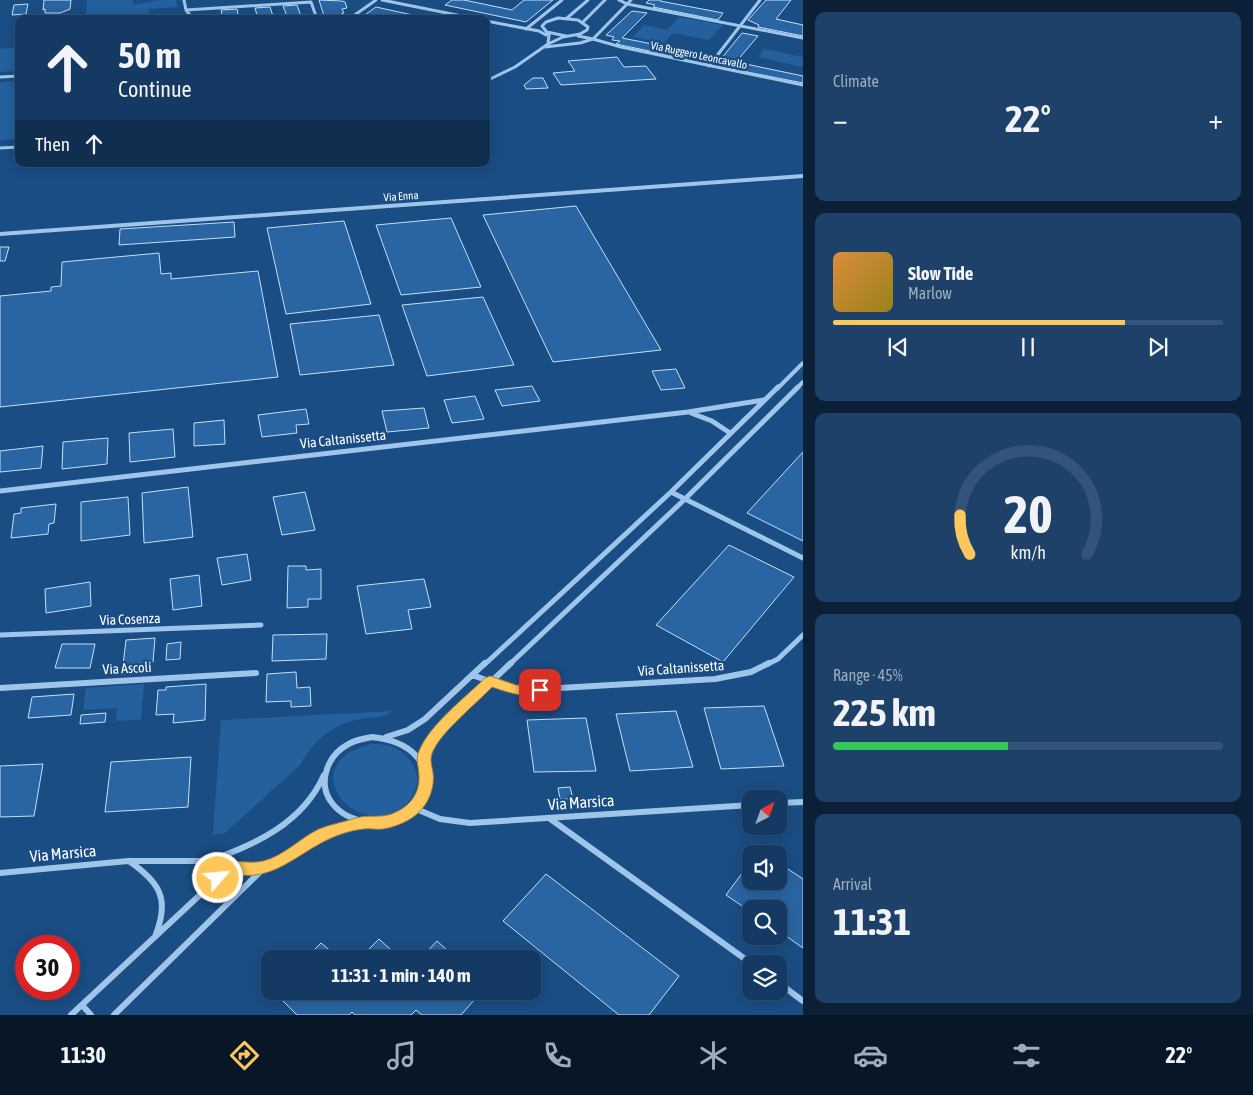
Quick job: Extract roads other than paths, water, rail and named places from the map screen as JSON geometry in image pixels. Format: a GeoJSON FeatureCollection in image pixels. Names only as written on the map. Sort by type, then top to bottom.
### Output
{"type":"FeatureCollection","features":[{"type":"Feature","properties":{"kind":"street"},"geometry":{"type":"LineString","coordinates":[[184,0],[186,10],[190,15]]}},
{"type":"Feature","properties":{"kind":"street"},"geometry":{"type":"LineString","coordinates":[[355,15],[376,0]]}},
{"type":"Feature","properties":{"kind":"street"},"geometry":{"type":"LineString","coordinates":[[382,0],[457,15]]}},
{"type":"Feature","properties":{"kind":"street"},"geometry":{"type":"LineString","coordinates":[[526,28],[562,0]]}},
{"type":"Feature","properties":{"kind":"street"},"geometry":{"type":"LineString","coordinates":[[567,18],[588,0]]}},
{"type":"Feature","properties":{"kind":"street"},"geometry":{"type":"LineString","coordinates":[[583,22],[605,0]]}},
{"type":"Feature","properties":{"kind":"street"},"geometry":{"type":"LineString","coordinates":[[619,0],[627,4],[803,38]]}},
{"type":"Feature","properties":{"kind":"street"},"geometry":{"type":"LineString","coordinates":[[544,46],[576,44],[592,39],[631,0]]}},
{"type":"Feature","properties":{"kind":"street"},"geometry":{"type":"LineString","coordinates":[[709,66],[760,0]]}},
{"type":"Feature","properties":{"kind":"street"},"geometry":{"type":"LineString","coordinates":[[186,10],[311,2],[316,15]]}},
{"type":"Feature","properties":{"kind":"street"},"geometry":{"type":"LineString","coordinates":[[490,79],[515,67],[544,46],[587,30],[586,24],[567,18],[544,23],[549,38],[548,44]]}},
{"type":"Feature","properties":{"kind":"street"},"geometry":{"type":"LineString","coordinates":[[490,22],[526,28],[546,34],[549,38]]}},
{"type":"Feature","properties":{"kind":"street"},"geometry":{"type":"LineString","coordinates":[[533,30],[545,30],[569,36]]}},
{"type":"Feature","properties":{"kind":"street","name":"Via Ruggero Leoncavallo"},"geometry":{"type":"LineString","coordinates":[[575,35],[618,47],[803,85]]}},
{"type":"Feature","properties":{"kind":"street"},"geometry":{"type":"LineString","coordinates":[[0,77],[15,76]]}},
{"type":"Feature","properties":{"kind":"street"},"geometry":{"type":"LineString","coordinates":[[0,148],[15,147]]}},
{"type":"Feature","properties":{"kind":"street","name":"Via Enna"},"geometry":{"type":"LineString","coordinates":[[0,234],[803,176]]}},
{"type":"Feature","properties":{"kind":"street"},"geometry":{"type":"LineString","coordinates":[[386,737],[408,730],[426,719],[671,492],[803,363]]}},
{"type":"Feature","properties":{"kind":"street"},"geometry":{"type":"LineString","coordinates":[[423,763],[426,751],[434,737],[685,499],[803,382]]}},
{"type":"Feature","properties":{"kind":"street","name":"Via Caltanissetta"},"geometry":{"type":"LineString","coordinates":[[0,491],[688,412],[764,400]]}},
{"type":"Feature","properties":{"kind":"street","name":"Via Caltanissetta"},"geometry":{"type":"LineString","coordinates":[[688,412],[712,421],[730,433]]}},
{"type":"Feature","properties":{"kind":"street"},"geometry":{"type":"LineString","coordinates":[[671,492],[803,558]]}},
{"type":"Feature","properties":{"kind":"street","name":"Via Cosenza"},"geometry":{"type":"LineString","coordinates":[[0,635],[261,625]]}},
{"type":"Feature","properties":{"kind":"street","name":"Via Caltanissetta"},"geometry":{"type":"LineString","coordinates":[[472,675],[509,688],[525,690],[715,679],[751,672],[766,666],[778,659],[803,635]]}},
{"type":"Feature","properties":{"kind":"street","name":"Via Ascoli"},"geometry":{"type":"LineString","coordinates":[[0,688],[256,673]]}},
{"type":"Feature","properties":{"kind":"street"},"geometry":{"type":"LineString","coordinates":[[370,736],[386,737],[400,742],[414,751],[423,763],[426,774],[426,786],[422,798],[414,808],[400,818],[382,823],[364,822],[346,816],[333,805],[325,791],[324,775],[329,761],[340,749],[354,740],[370,736]]}},
{"type":"Feature","properties":{"kind":"street","name":"Via Marsica"},"geometry":{"type":"LineString","coordinates":[[208,862],[239,851],[266,837],[299,811],[314,794],[324,775]]}},
{"type":"Feature","properties":{"kind":"street"},"geometry":{"type":"LineString","coordinates":[[788,803],[803,802]]}},
{"type":"Feature","properties":{"kind":"street","name":"Via Marsica"},"geometry":{"type":"LineString","coordinates":[[414,808],[440,819],[460,822],[742,806]]}},
{"type":"Feature","properties":{"kind":"street"},"geometry":{"type":"LineString","coordinates":[[549,817],[742,957]]}},
{"type":"Feature","properties":{"kind":"street","name":"Via Marsica"},"geometry":{"type":"LineString","coordinates":[[0,872],[128,861],[208,862],[244,869],[266,867],[324,834],[364,822]]}},
{"type":"Feature","properties":{"kind":"street"},"geometry":{"type":"LineString","coordinates":[[128,861],[148,875],[160,891],[164,901],[163,917],[154,937]]}},
{"type":"Feature","properties":{"kind":"street"},"geometry":{"type":"LineString","coordinates":[[71,1015],[231,866]]}},
{"type":"Feature","properties":{"kind":"street"},"geometry":{"type":"LineString","coordinates":[[114,1015],[266,867]]}},
{"type":"Feature","properties":{"kind":"street"},"geometry":{"type":"LineString","coordinates":[[787,990],[803,1001]]}},
{"type":"Feature","properties":{"kind":"street"},"geometry":{"type":"LineString","coordinates":[[82,1005],[91,1015]]}}]}
